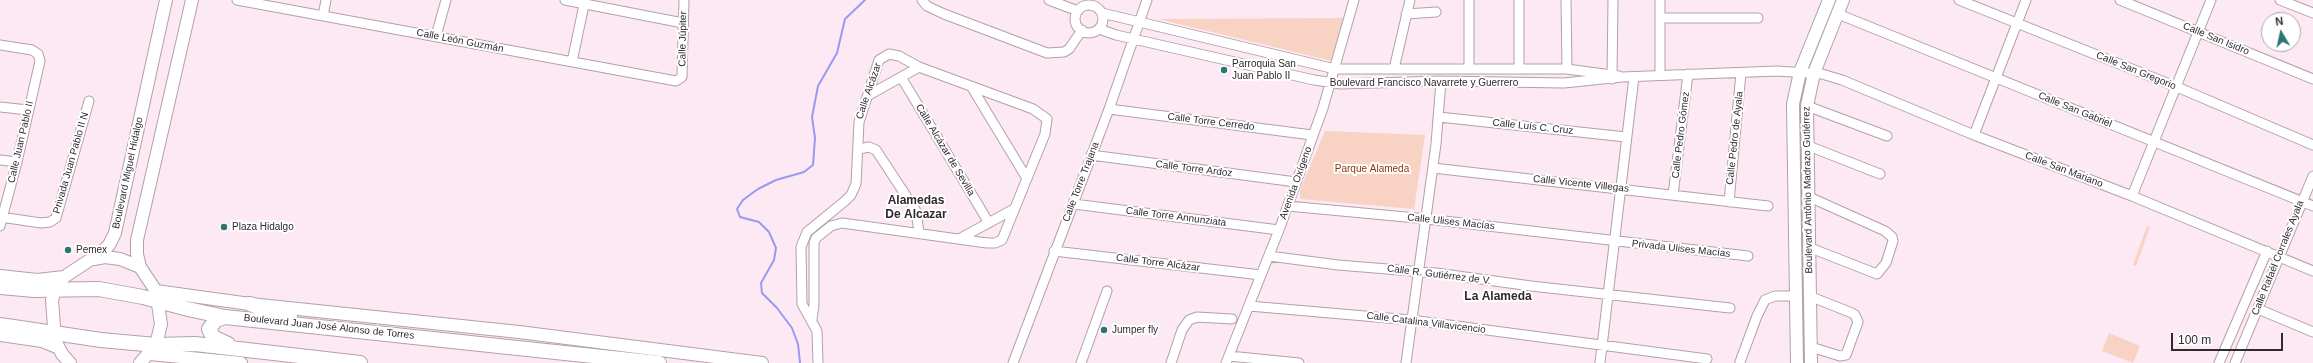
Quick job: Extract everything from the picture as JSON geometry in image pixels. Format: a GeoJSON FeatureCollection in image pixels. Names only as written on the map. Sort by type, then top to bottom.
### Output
{"type":"FeatureCollection","features":[{"type":"Feature","properties":{"kind":"main road","name":"Boulevard Juan José Alonso de Torres"},"geometry":{"type":"LineString","coordinates":[[0,287],[55,290],[99,289],[137,295],[157,296],[226,317],[316,325],[660,363]]}},
{"type":"Feature","properties":{"kind":"main road"},"geometry":{"type":"LineString","coordinates":[[250,304],[316,325]]}},
{"type":"Feature","properties":{"kind":"main road"},"geometry":{"type":"LineString","coordinates":[[226,317],[211,324],[209,332],[213,336],[238,348]]}},
{"type":"Feature","properties":{"kind":"main road"},"geometry":{"type":"LineString","coordinates":[[0,325],[153,349],[186,343],[360,363]]}},
{"type":"Feature","properties":{"kind":"main road"},"geometry":{"type":"LineString","coordinates":[[0,330],[17,337]]}},
{"type":"Feature","properties":{"kind":"main road"},"geometry":{"type":"LineString","coordinates":[[281,354],[298,363]]}},
{"type":"Feature","properties":{"kind":"street","name":"Boulevard Miguel Hidalgo"},"geometry":{"type":"LineString","coordinates":[[70,363],[59,348],[54,333],[52,300],[55,290],[64,277],[78,267],[94,259],[109,246],[115,233],[166,0]]}},
{"type":"Feature","properties":{"kind":"street"},"geometry":{"type":"LineString","coordinates":[[140,363],[153,349],[161,324],[157,296],[140,268],[136,254],[137,240],[192,0]]}},
{"type":"Feature","properties":{"kind":"street","name":"Calle León Guzmán"},"geometry":{"type":"LineString","coordinates":[[237,0],[672,81],[678,81],[682,77]]}},
{"type":"Feature","properties":{"kind":"street"},"geometry":{"type":"LineString","coordinates":[[323,16],[326,0]]}},
{"type":"Feature","properties":{"kind":"street"},"geometry":{"type":"LineString","coordinates":[[436,36],[446,0]]}},
{"type":"Feature","properties":{"kind":"street"},"geometry":{"type":"LineString","coordinates":[[565,0],[584,2],[683,23]]}},
{"type":"Feature","properties":{"kind":"street","name":"Calle Júpiter"},"geometry":{"type":"LineString","coordinates":[[682,77],[684,0]]}},
{"type":"Feature","properties":{"kind":"street"},"geometry":{"type":"LineString","coordinates":[[922,0],[927,6],[944,14],[1047,53],[1064,52],[1069,49],[1082,30]]}},
{"type":"Feature","properties":{"kind":"street"},"geometry":{"type":"LineString","coordinates":[[1049,0],[1078,11]]}},
{"type":"Feature","properties":{"kind":"street","name":"Calle Torre Trajana"},"geometry":{"type":"LineString","coordinates":[[1013,363],[1054,251],[1074,204],[1147,0]]}},
{"type":"Feature","properties":{"kind":"street","name":"Avenida Oxígeno"},"geometry":{"type":"LineString","coordinates":[[1228,359],[1288,206],[1331,83],[1354,0]]}},
{"type":"Feature","properties":{"kind":"street"},"geometry":{"type":"LineString","coordinates":[[1394,68],[1410,0]]}},
{"type":"Feature","properties":{"kind":"street"},"geometry":{"type":"LineString","coordinates":[[1469,0],[1469,68]]}},
{"type":"Feature","properties":{"kind":"street"},"geometry":{"type":"LineString","coordinates":[[1519,0],[1519,69]]}},
{"type":"Feature","properties":{"kind":"street"},"geometry":{"type":"LineString","coordinates":[[1566,0],[1567,69]]}},
{"type":"Feature","properties":{"kind":"street"},"geometry":{"type":"LineString","coordinates":[[1612,76],[1613,0]]}},
{"type":"Feature","properties":{"kind":"street"},"geometry":{"type":"LineString","coordinates":[[1660,0],[1660,75]]}},
{"type":"Feature","properties":{"kind":"street","name":"Boulevard Antônio Madrazo Gutiérrez"},"geometry":{"type":"LineString","coordinates":[[1797,363],[1795,296],[1794,104],[1800,72],[1829,0]]}},
{"type":"Feature","properties":{"kind":"street","name":"Boulevard Antônio Madrazo Gutiérrez"},"geometry":{"type":"LineString","coordinates":[[1811,363],[1806,145],[1807,106],[1814,73],[1844,0]]}},
{"type":"Feature","properties":{"kind":"street","name":"Calle San Gregorio"},"geometry":{"type":"LineString","coordinates":[[1959,0],[2177,87],[2313,145]]}},
{"type":"Feature","properties":{"kind":"street"},"geometry":{"type":"LineString","coordinates":[[1974,135],[2026,0]]}},
{"type":"Feature","properties":{"kind":"street","name":"Calle San Isidro"},"geometry":{"type":"LineString","coordinates":[[2120,0],[2313,79]]}},
{"type":"Feature","properties":{"kind":"street"},"geometry":{"type":"LineString","coordinates":[[2132,196],[2211,0]]}},
{"type":"Feature","properties":{"kind":"street"},"geometry":{"type":"LineString","coordinates":[[2280,0],[2313,13]]}},
{"type":"Feature","properties":{"kind":"street"},"geometry":{"type":"LineString","coordinates":[[572,62],[584,2]]}},
{"type":"Feature","properties":{"kind":"street"},"geometry":{"type":"LineString","coordinates":[[1091,2],[1098,7],[1102,13],[1103,21],[1099,28],[1091,32],[1082,30],[1076,21],[1078,11],[1091,2]]}},
{"type":"Feature","properties":{"kind":"street"},"geometry":{"type":"LineString","coordinates":[[1406,14],[1436,12]]}},
{"type":"Feature","properties":{"kind":"street","name":"Boulevard Francisco Navarrete y Guerrero"},"geometry":{"type":"LineString","coordinates":[[1102,13],[1335,69],[1567,69],[1622,77],[1688,74],[1814,73]]}},
{"type":"Feature","properties":{"kind":"street","name":"Calle San Gabriel"},"geometry":{"type":"LineString","coordinates":[[1838,14],[1995,79],[2313,206]]}},
{"type":"Feature","properties":{"kind":"street"},"geometry":{"type":"LineString","coordinates":[[1661,18],[1758,18]]}},
{"type":"Feature","properties":{"kind":"street","name":"Boulevard Francisco Navarrete y Guerrero"},"geometry":{"type":"LineString","coordinates":[[1099,28],[1226,60],[1331,83],[1441,81],[1556,83],[1612,76]]}},
{"type":"Feature","properties":{"kind":"street"},"geometry":{"type":"LineString","coordinates":[[1226,60],[1230,44]]}},
{"type":"Feature","properties":{"kind":"street","name":"Calle Juan Pablo II"},"geometry":{"type":"LineString","coordinates":[[0,45],[28,49],[35,52],[40,57],[40,65],[28,110],[17,162],[1,220]]}},
{"type":"Feature","properties":{"kind":"street","name":"Calle Alcázar"},"geometry":{"type":"LineString","coordinates":[[801,247],[807,232],[851,194],[858,171],[859,122],[869,95],[878,63],[884,56],[889,54],[899,56],[919,67],[1033,109],[1047,119],[1045,134],[1026,177],[1008,229],[999,242],[987,243],[842,223],[826,230],[816,238],[813,249]]}},
{"type":"Feature","properties":{"kind":"street"},"geometry":{"type":"LineString","coordinates":[[869,95],[919,67]]}},
{"type":"Feature","properties":{"kind":"street","name":"Calle Pedro de Ayala"},"geometry":{"type":"LineString","coordinates":[[1729,202],[1741,73]]}},
{"type":"Feature","properties":{"kind":"street","name":"Calle San Mariano"},"geometry":{"type":"LineString","coordinates":[[1814,73],[1842,80],[1974,135],[2132,196],[2280,256],[2313,271]]}},
{"type":"Feature","properties":{"kind":"street","name":"Calle Pedro Gómez"},"geometry":{"type":"LineString","coordinates":[[1673,195],[1688,74]]}},
{"type":"Feature","properties":{"kind":"street","name":"Calle Alcázar de Sevilla"},"geometry":{"type":"LineString","coordinates":[[901,77],[989,223]]}},
{"type":"Feature","properties":{"kind":"street"},"geometry":{"type":"LineString","coordinates":[[1600,363],[1634,77]]}},
{"type":"Feature","properties":{"kind":"street"},"geometry":{"type":"LineString","coordinates":[[1406,363],[1411,320],[1420,271],[1433,168],[1439,117],[1441,81]]}},
{"type":"Feature","properties":{"kind":"street"},"geometry":{"type":"LineString","coordinates":[[971,86],[1026,177]]}},
{"type":"Feature","properties":{"kind":"street","name":"Privada Juan Pablo II N"},"geometry":{"type":"LineString","coordinates":[[1,220],[41,223],[50,222],[56,218],[89,101]]}},
{"type":"Feature","properties":{"kind":"street"},"geometry":{"type":"LineString","coordinates":[[1807,106],[1887,136]]}},
{"type":"Feature","properties":{"kind":"street"},"geometry":{"type":"LineString","coordinates":[[0,107],[28,110]]}},
{"type":"Feature","properties":{"kind":"street","name":"Calle Torre Cerredo"},"geometry":{"type":"LineString","coordinates":[[1109,109],[1312,135]]}},
{"type":"Feature","properties":{"kind":"street","name":"Calle Luís C. Cruz"},"geometry":{"type":"LineString","coordinates":[[1439,117],[1626,136]]}},
{"type":"Feature","properties":{"kind":"street"},"geometry":{"type":"LineString","coordinates":[[1806,145],[1880,174]]}},
{"type":"Feature","properties":{"kind":"street"},"geometry":{"type":"LineString","coordinates":[[859,150],[869,147],[876,150],[916,212],[919,234]]}},
{"type":"Feature","properties":{"kind":"street","name":"Calle Torre Ardoz"},"geometry":{"type":"LineString","coordinates":[[1091,155],[1296,182]]}},
{"type":"Feature","properties":{"kind":"street"},"geometry":{"type":"LineString","coordinates":[[0,160],[17,162]]}},
{"type":"Feature","properties":{"kind":"street","name":"Calle Vicente Villegas"},"geometry":{"type":"LineString","coordinates":[[1433,168],[1620,188],[1768,206]]}},
{"type":"Feature","properties":{"kind":"street","name":"Calle Rafaél Corrales Ayala"},"geometry":{"type":"LineString","coordinates":[[2235,363],[2313,176]]}},
{"type":"Feature","properties":{"kind":"street"},"geometry":{"type":"LineString","coordinates":[[1807,196],[1885,231],[1892,237],[1893,241],[1886,264],[1877,274],[1808,247]]}},
{"type":"Feature","properties":{"kind":"street","name":"Calle Torre Annunziata"},"geometry":{"type":"LineString","coordinates":[[1074,204],[1279,230]]}},
{"type":"Feature","properties":{"kind":"street","name":"Calle Ulises Macías"},"geometry":{"type":"LineString","coordinates":[[1288,206],[1426,219],[1614,241]]}},
{"type":"Feature","properties":{"kind":"street"},"geometry":{"type":"LineString","coordinates":[[959,239],[1014,209]]}},
{"type":"Feature","properties":{"kind":"street","name":"Privada Ulises Macías"},"geometry":{"type":"LineString","coordinates":[[1614,241],[1748,256]]}},
{"type":"Feature","properties":{"kind":"street"},"geometry":{"type":"LineString","coordinates":[[812,319],[814,305],[813,249],[801,247],[802,304],[812,319],[818,339],[818,363]]}},
{"type":"Feature","properties":{"kind":"street","name":"Calle Torre Alcázar"},"geometry":{"type":"LineString","coordinates":[[1054,251],[1261,275]]}},
{"type":"Feature","properties":{"kind":"street","name":"Calle Rafaél Corrales Ayala"},"geometry":{"type":"LineString","coordinates":[[2219,363],[2267,251]]}},
{"type":"Feature","properties":{"kind":"street","name":"Calle R. Gutiérrez de V."},"geometry":{"type":"LineString","coordinates":[[1269,256],[1338,265],[1420,271],[1608,295],[1730,308]]}},
{"type":"Feature","properties":{"kind":"street"},"geometry":{"type":"LineString","coordinates":[[94,259],[120,259],[140,268]]}},
{"type":"Feature","properties":{"kind":"street"},"geometry":{"type":"LineString","coordinates":[[0,276],[37,280],[64,277]]}},
{"type":"Feature","properties":{"kind":"street"},"geometry":{"type":"LineString","coordinates":[[1081,363],[1107,291]]}},
{"type":"Feature","properties":{"kind":"street"},"geometry":{"type":"LineString","coordinates":[[157,296],[250,304],[489,329],[762,363]]}},
{"type":"Feature","properties":{"kind":"street"},"geometry":{"type":"LineString","coordinates":[[1740,362],[1765,300],[1775,296],[1795,296]]}},
{"type":"Feature","properties":{"kind":"street"},"geometry":{"type":"LineString","coordinates":[[1809,296],[1852,313],[1857,318],[1858,322],[1846,355],[1840,356],[1811,347]]}},
{"type":"Feature","properties":{"kind":"street","name":"Calle Catalina Villavicencio"},"geometry":{"type":"LineString","coordinates":[[1249,306],[1411,320],[1706,359]]}},
{"type":"Feature","properties":{"kind":"street"},"geometry":{"type":"LineString","coordinates":[[2258,309],[2313,332]]}},
{"type":"Feature","properties":{"kind":"street"},"geometry":{"type":"LineString","coordinates":[[1171,363],[1182,330],[1189,320],[1197,317],[1232,319]]}},
{"type":"Feature","properties":{"kind":"street"},"geometry":{"type":"LineString","coordinates":[[0,335],[42,341],[59,348]]}},
{"type":"Feature","properties":{"kind":"street"},"geometry":{"type":"LineString","coordinates":[[153,349],[169,359],[241,363]]}},
{"type":"Feature","properties":{"kind":"street"},"geometry":{"type":"LineString","coordinates":[[1228,359],[1299,363]]}},
{"type":"Feature","properties":{"kind":"green space"},"geometry":{"type":"Polygon","coordinates":[[[1343,18],[1332,61],[1158,19],[1343,18]]]}},
{"type":"Feature","properties":{"kind":"green space","name":"Parque Alameda"},"geometry":{"type":"Polygon","coordinates":[[[1325,131],[1425,135],[1414,209],[1300,199],[1300,190],[1325,131]]]}},
{"type":"Feature","properties":{"kind":"green space"},"geometry":{"type":"Polygon","coordinates":[[[2147,226],[2150,227],[2136,266],[2133,265],[2147,226]]]}},
{"type":"Feature","properties":{"kind":"green space"},"geometry":{"type":"Polygon","coordinates":[[[2109,333],[2140,346],[2133,363],[2102,351],[2109,333]]]}},
{"type":"Feature","properties":{"kind":"waterway"},"geometry":{"type":"LineString","coordinates":[[800,363],[798,344],[792,328],[777,308],[762,293],[761,283],[774,260],[776,248],[769,232],[759,222],[740,217],[737,209],[743,200],[758,189],[776,180],[804,172],[813,165],[815,138],[812,117],[818,86],[837,53],[845,19],[865,0]]}},
{"type":"Feature","properties":{"kind":"place","name":"Parroquia San Juan Pablo II"},"geometry":{"type":"Point","coordinates":[1224,70]}},
{"type":"Feature","properties":{"kind":"place","name":"Plaza Hidalgo"},"geometry":{"type":"Point","coordinates":[224,227]}},
{"type":"Feature","properties":{"kind":"place","name":"Pemex"},"geometry":{"type":"Point","coordinates":[68,250]}},
{"type":"Feature","properties":{"kind":"place","name":"Jumper fly"},"geometry":{"type":"Point","coordinates":[1104,330]}},
{"type":"Feature","properties":{"kind":"district","name":"Alamedas De Alcazar"},"geometry":{"type":"Point","coordinates":[916,208]}},
{"type":"Feature","properties":{"kind":"district","name":"La Alameda"},"geometry":{"type":"Point","coordinates":[1498,297]}}]}
